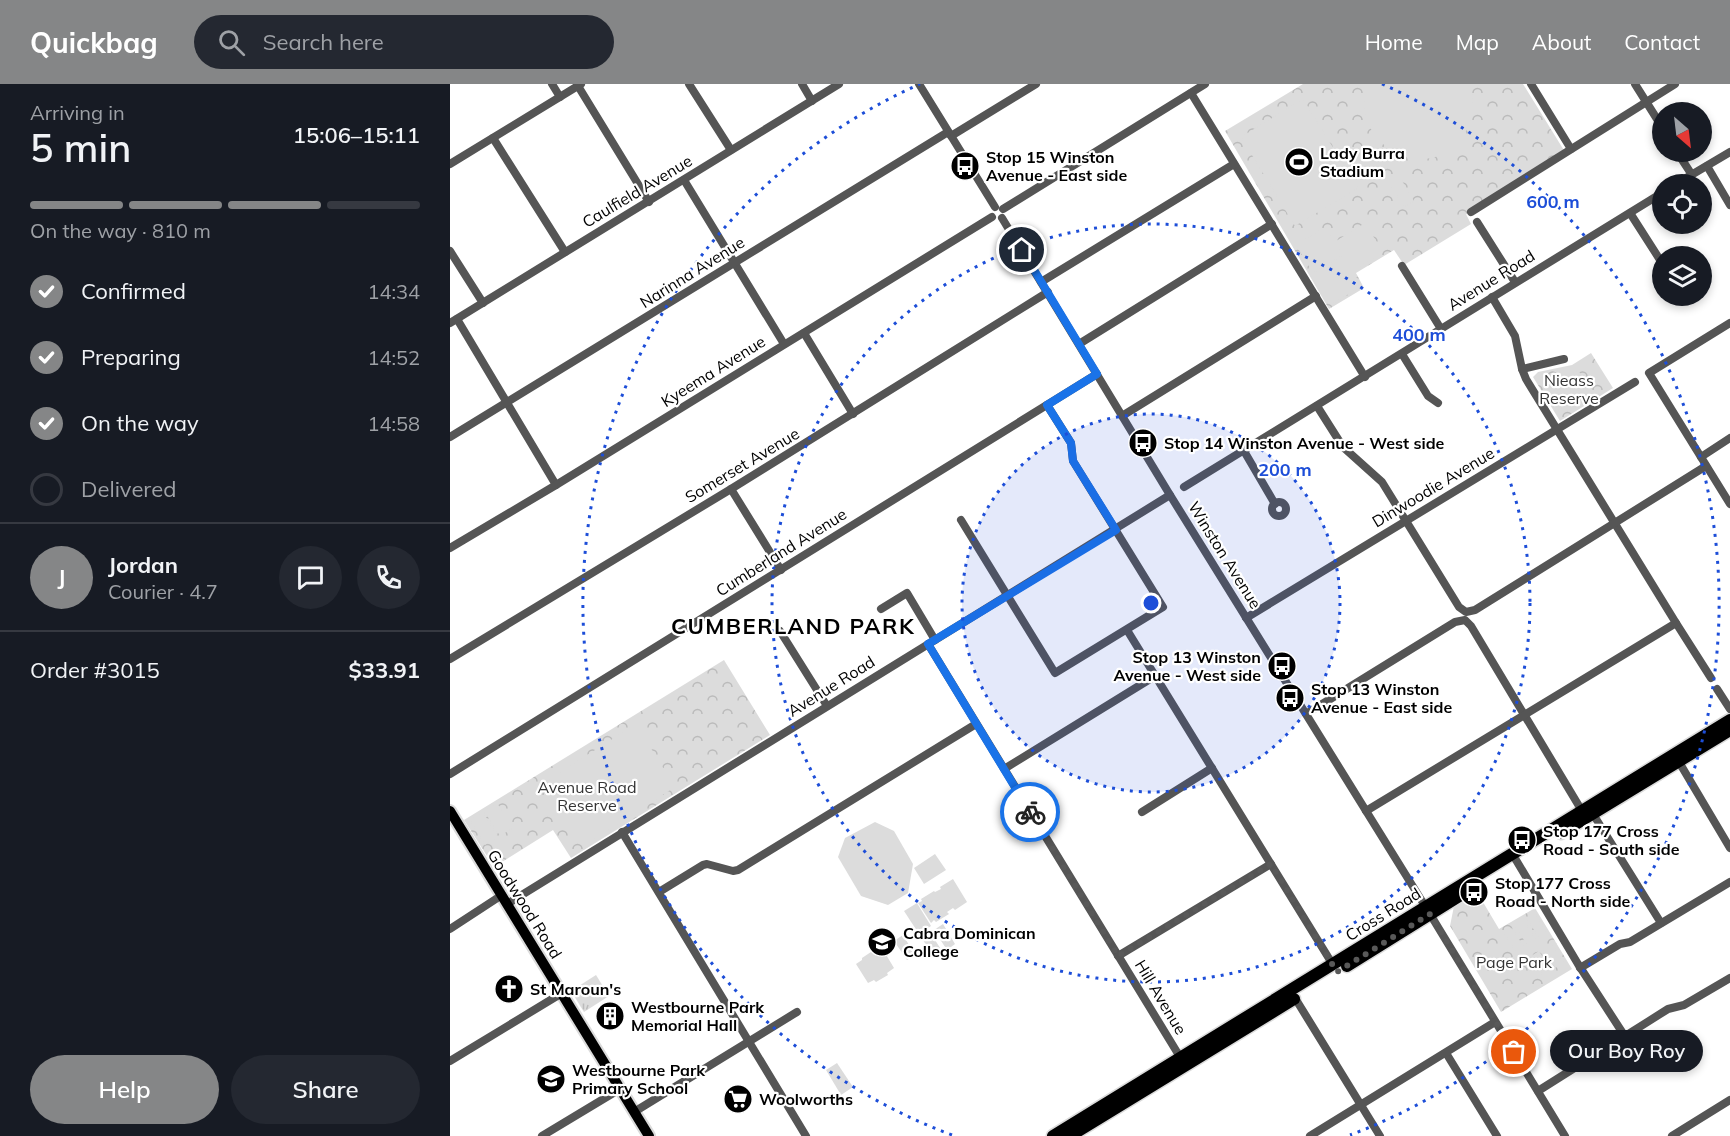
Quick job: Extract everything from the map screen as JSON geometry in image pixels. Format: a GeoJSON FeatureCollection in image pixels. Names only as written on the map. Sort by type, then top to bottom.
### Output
{"type":"FeatureCollection","features":[{"type":"Feature","properties":{"kind":"highway","name":"Cross Road"},"geometry":{"type":"LineString","coordinates":[[1070,1136],[1183,1061],[1676,758],[1730,720]]}},
{"type":"Feature","properties":{"kind":"highway","name":"Cross Road"},"geometry":{"type":"LineString","coordinates":[[1676,758],[1730,730]]}},
{"type":"Feature","properties":{"kind":"highway","name":"Cross Road"},"geometry":{"type":"LineString","coordinates":[[1053,1136],[1086,1127]]}},
{"type":"Feature","properties":{"kind":"main road","name":"Goodwood Road"},"geometry":{"type":"LineString","coordinates":[[450,811],[649,1136]]}},
{"type":"Feature","properties":{"kind":"street"},"geometry":{"type":"LineString","coordinates":[[552,84],[560,97]]}},
{"type":"Feature","properties":{"kind":"street"},"geometry":{"type":"LineString","coordinates":[[689,84],[731,150]]}},
{"type":"Feature","properties":{"kind":"street"},"geometry":{"type":"LineString","coordinates":[[802,84],[812,100]]}},
{"type":"Feature","properties":{"kind":"street","name":"Caulfield Avenue"},"geometry":{"type":"LineString","coordinates":[[454,321],[840,84]]}},
{"type":"Feature","properties":{"kind":"street","name":"Winston Avenue"},"geometry":{"type":"LineString","coordinates":[[919,84],[1000,211],[1170,495],[1565,1136]]}},
{"type":"Feature","properties":{"kind":"street","name":"Narinna Avenue"},"geometry":{"type":"LineString","coordinates":[[450,437],[735,263],[1036,84]]}},
{"type":"Feature","properties":{"kind":"street"},"geometry":{"type":"LineString","coordinates":[[1000,211],[1205,84]]}},
{"type":"Feature","properties":{"kind":"street"},"geometry":{"type":"LineString","coordinates":[[1531,84],[1571,149]]}},
{"type":"Feature","properties":{"kind":"street"},"geometry":{"type":"LineString","coordinates":[[1635,84],[1652,111]]}},
{"type":"Feature","properties":{"kind":"street"},"geometry":{"type":"LineString","coordinates":[[1471,212],[1675,84]]}},
{"type":"Feature","properties":{"kind":"street"},"geometry":{"type":"LineString","coordinates":[[450,165],[580,85],[649,202]]}},
{"type":"Feature","properties":{"kind":"street"},"geometry":{"type":"LineString","coordinates":[[1191,93],[1365,377]]}},
{"type":"Feature","properties":{"kind":"street"},"geometry":{"type":"LineString","coordinates":[[493,138],[565,252]]}},
{"type":"Feature","properties":{"kind":"street"},"geometry":{"type":"LineString","coordinates":[[1694,174],[1730,152]]}},
{"type":"Feature","properties":{"kind":"street"},"geometry":{"type":"LineString","coordinates":[[1041,282],[1234,164]]}},
{"type":"Feature","properties":{"kind":"street"},"geometry":{"type":"LineString","coordinates":[[1707,166],[1730,204]]}},
{"type":"Feature","properties":{"kind":"street"},"geometry":{"type":"LineString","coordinates":[[684,180],[784,344]]}},
{"type":"Feature","properties":{"kind":"street","name":"Avenue Road"},"geometry":{"type":"LineString","coordinates":[[1184,487],[1652,199]]}},
{"type":"Feature","properties":{"kind":"street","name":"Kyeema Avenue"},"geometry":{"type":"LineString","coordinates":[[450,548],[992,217],[991,212],[1000,211]]}},
{"type":"Feature","properties":{"kind":"street"},"geometry":{"type":"LineString","coordinates":[[1630,213],[1652,247]]}},
{"type":"Feature","properties":{"kind":"street"},"geometry":{"type":"LineString","coordinates":[[1477,222],[1515,282]]}},
{"type":"Feature","properties":{"kind":"street"},"geometry":{"type":"LineString","coordinates":[[1078,344],[1272,224]]}},
{"type":"Feature","properties":{"kind":"street"},"geometry":{"type":"LineString","coordinates":[[450,251],[483,303]]}},
{"type":"Feature","properties":{"kind":"street"},"geometry":{"type":"LineString","coordinates":[[1402,266],[1441,329]]}},
{"type":"Feature","properties":{"kind":"street","name":"Somerset Avenue"},"geometry":{"type":"LineString","coordinates":[[450,659],[731,489],[1048,292]]}},
{"type":"Feature","properties":{"kind":"street"},"geometry":{"type":"LineString","coordinates":[[1122,416],[1316,296]]}},
{"type":"Feature","properties":{"kind":"street"},"geometry":{"type":"LineString","coordinates":[[1492,297],[1515,336],[1526,379],[1711,678]]}},
{"type":"Feature","properties":{"kind":"street"},"geometry":{"type":"LineString","coordinates":[[454,321],[556,485]]}},
{"type":"Feature","properties":{"kind":"street"},"geometry":{"type":"LineString","coordinates":[[1730,323],[1649,373],[1730,504]]}},
{"type":"Feature","properties":{"kind":"street"},"geometry":{"type":"LineString","coordinates":[[804,333],[853,414]]}},
{"type":"Feature","properties":{"kind":"street"},"geometry":{"type":"LineString","coordinates":[[1402,354],[1428,396],[1438,403]]}},
{"type":"Feature","properties":{"kind":"street"},"geometry":{"type":"LineString","coordinates":[[1522,369],[1564,359]]}},
{"type":"Feature","properties":{"kind":"street","name":"Cumberland Avenue"},"geometry":{"type":"LineString","coordinates":[[450,774],[1097,374]]}},
{"type":"Feature","properties":{"kind":"street","name":"Dinwoodie Avenue"},"geometry":{"type":"LineString","coordinates":[[1246,618],[1635,382]]}},
{"type":"Feature","properties":{"kind":"street"},"geometry":{"type":"LineString","coordinates":[[960,520],[1055,673],[1162,607],[1073,461],[1071,443],[1047,405]]}},
{"type":"Feature","properties":{"kind":"street"},"geometry":{"type":"LineString","coordinates":[[1317,406],[1343,447],[1382,482],[1466,616],[1524,715],[1661,923]]}},
{"type":"Feature","properties":{"kind":"street"},"geometry":{"type":"LineString","coordinates":[[1701,457],[1730,438]]}},
{"type":"Feature","properties":{"kind":"street"},"geometry":{"type":"LineString","coordinates":[[1244,451],[1275,504]]}},
{"type":"Feature","properties":{"kind":"street"},"geometry":{"type":"LineString","coordinates":[[1306,714],[1706,466]]}},
{"type":"Feature","properties":{"kind":"street"},"geometry":{"type":"LineString","coordinates":[[731,489],[781,570]]}},
{"type":"Feature","properties":{"kind":"street","name":"Avenue Road"},"geometry":{"type":"LineString","coordinates":[[450,928],[622,832],[1170,495]]}},
{"type":"Feature","properties":{"kind":"street","name":"Hill Avenue"},"geometry":{"type":"LineString","coordinates":[[881,609],[907,593],[976,724],[1183,1061]]}},
{"type":"Feature","properties":{"kind":"street"},"geometry":{"type":"LineString","coordinates":[[1366,811],[1676,623]]}},
{"type":"Feature","properties":{"kind":"street"},"geometry":{"type":"LineString","coordinates":[[1127,630],[1335,968]]}},
{"type":"Feature","properties":{"kind":"street"},"geometry":{"type":"LineString","coordinates":[[780,631],[827,706]]}},
{"type":"Feature","properties":{"kind":"street"},"geometry":{"type":"LineString","coordinates":[[1004,769],[1155,676]]}},
{"type":"Feature","properties":{"kind":"street"},"geometry":{"type":"LineString","coordinates":[[1717,689],[1730,709]]}},
{"type":"Feature","properties":{"kind":"street"},"geometry":{"type":"LineString","coordinates":[[659,892],[703,865],[738,870],[976,724]]}},
{"type":"Feature","properties":{"kind":"street"},"geometry":{"type":"LineString","coordinates":[[1676,758],[1730,848]]}},
{"type":"Feature","properties":{"kind":"street"},"geometry":{"type":"LineString","coordinates":[[1142,812],[1212,768]]}},
{"type":"Feature","properties":{"kind":"street"},"geometry":{"type":"LineString","coordinates":[[622,832],[806,1136]]}},
{"type":"Feature","properties":{"kind":"street"},"geometry":{"type":"LineString","coordinates":[[1514,857],[1624,1035]]}},
{"type":"Feature","properties":{"kind":"street"},"geometry":{"type":"LineString","coordinates":[[1118,956],[1271,864]]}},
{"type":"Feature","properties":{"kind":"street"},"geometry":{"type":"LineString","coordinates":[[1581,968],[1620,944],[1630,942],[1730,882]]}},
{"type":"Feature","properties":{"kind":"street"},"geometry":{"type":"LineString","coordinates":[[1538,1091],[1668,1009],[1684,1005],[1730,978]]}},
{"type":"Feature","properties":{"kind":"street"},"geometry":{"type":"LineString","coordinates":[[450,1061],[562,993]]}},
{"type":"Feature","properties":{"kind":"street"},"geometry":{"type":"LineString","coordinates":[[1293,994],[1380,1136]]}},
{"type":"Feature","properties":{"kind":"street"},"geometry":{"type":"LineString","coordinates":[[634,1112],[797,1012]]}},
{"type":"Feature","properties":{"kind":"street"},"geometry":{"type":"LineString","coordinates":[[1310,1136],[1495,1022]]}},
{"type":"Feature","properties":{"kind":"street"},"geometry":{"type":"LineString","coordinates":[[1446,1053],[1497,1136]]}},
{"type":"Feature","properties":{"kind":"street"},"geometry":{"type":"LineString","coordinates":[[542,1136],[620,1089]]}},
{"type":"Feature","properties":{"kind":"street"},"geometry":{"type":"LineString","coordinates":[[1672,1136],[1730,1100]]}},
{"type":"Feature","properties":{"kind":"green space"},"geometry":{"type":"Polygon","coordinates":[[[1303,84],[1523,84],[1565,152],[1466,214],[1471,224],[1404,265],[1394,250],[1356,273],[1364,288],[1329,309],[1225,131],[1303,84]]]}},
{"type":"Feature","properties":{"kind":"green space"},"geometry":{"type":"Polygon","coordinates":[[[1369,84],[1470,84],[1473,109],[1468,127],[1451,149],[1433,158],[1414,158],[1396,152],[1380,141],[1369,125],[1365,106],[1369,84]]]}},
{"type":"Feature","properties":{"kind":"green space","name":"Lady Burra Stadium"},"geometry":{"type":"Polygon","coordinates":[[[1303,99],[1358,188],[1295,226],[1241,137],[1303,99]]]}},
{"type":"Feature","properties":{"kind":"green space"},"geometry":{"type":"Polygon","coordinates":[[[1401,179],[1414,201],[1404,207],[1391,186],[1401,179]]]}},
{"type":"Feature","properties":{"kind":"green space"},"geometry":{"type":"Polygon","coordinates":[[[1365,223],[1383,252],[1354,270],[1336,241],[1365,223]]]}},
{"type":"Feature","properties":{"kind":"green space"},"geometry":{"type":"Polygon","coordinates":[[[1325,227],[1343,255],[1313,273],[1296,245],[1325,227]]]}},
{"type":"Feature","properties":{"kind":"green space"},"geometry":{"type":"Polygon","coordinates":[[[1343,256],[1362,286],[1332,304],[1314,275],[1343,256]]]}},
{"type":"Feature","properties":{"kind":"green space","name":"Nieass Reserve"},"geometry":{"type":"Polygon","coordinates":[[[1591,353],[1613,388],[1560,421],[1533,377],[1538,372],[1572,365],[1591,353]]]}},
{"type":"Feature","properties":{"kind":"green space"},"geometry":{"type":"Polygon","coordinates":[[[1578,370],[1591,390],[1582,395],[1569,376],[1578,370]]]}},
{"type":"Feature","properties":{"kind":"green space"},"geometry":{"type":"Polygon","coordinates":[[[1566,378],[1578,398],[1569,403],[1557,384],[1566,378]]]}},
{"type":"Feature","properties":{"kind":"green space"},"geometry":{"type":"Polygon","coordinates":[[[1554,386],[1566,405],[1557,411],[1544,391],[1554,386]]]}},
{"type":"Feature","properties":{"kind":"green space","name":"Avenue Road Reserve"},"geometry":{"type":"Polygon","coordinates":[[[724,660],[770,735],[571,858],[553,830],[494,867],[464,820],[724,660]]]}},
{"type":"Feature","properties":{"kind":"green space"},"geometry":{"type":"Polygon","coordinates":[[[636,724],[675,787],[583,846],[543,783],[636,724]]]}},
{"type":"Feature","properties":{"kind":"green space"},"geometry":{"type":"Polygon","coordinates":[[[497,803],[513,828],[500,836],[484,811],[497,803]]]}},
{"type":"Feature","properties":{"kind":"green space"},"geometry":{"type":"Polygon","coordinates":[[[483,812],[498,837],[485,845],[470,820],[483,812]]]}},
{"type":"Feature","properties":{"kind":"green space"},"geometry":{"type":"Polygon","coordinates":[[[875,822],[894,831],[913,864],[908,893],[888,905],[861,896],[838,857],[845,838],[875,822]]]}},
{"type":"Feature","properties":{"kind":"green space"},"geometry":{"type":"Polygon","coordinates":[[[935,854],[946,870],[924,884],[914,868],[935,854]]]}},
{"type":"Feature","properties":{"kind":"green space"},"geometry":{"type":"Polygon","coordinates":[[[953,879],[967,902],[955,910],[953,908],[947,912],[949,914],[931,923],[918,903],[953,879]]]}},
{"type":"Feature","properties":{"kind":"green space","name":"Page Park"},"geometry":{"type":"Polygon","coordinates":[[[1477,892],[1499,929],[1535,908],[1572,969],[1501,1012],[1450,926],[1454,906],[1477,892]]]}},
{"type":"Feature","properties":{"kind":"green space"},"geometry":{"type":"Polygon","coordinates":[[[917,903],[931,926],[919,934],[904,911],[917,903]]]}},
{"type":"Feature","properties":{"kind":"green space"},"geometry":{"type":"Polygon","coordinates":[[[1535,913],[1547,933],[1539,938],[1527,919],[1535,913]]]}},
{"type":"Feature","properties":{"kind":"green space"},"geometry":{"type":"Polygon","coordinates":[[[1524,921],[1536,940],[1527,945],[1515,926],[1524,921]]]}},
{"type":"Feature","properties":{"kind":"green space"},"geometry":{"type":"Polygon","coordinates":[[[943,924],[955,944],[947,950],[934,930],[943,924]]]}},
{"type":"Feature","properties":{"kind":"green space"},"geometry":{"type":"Polygon","coordinates":[[[1512,928],[1524,947],[1516,952],[1504,933],[1512,928]]]}},
{"type":"Feature","properties":{"kind":"green space"},"geometry":{"type":"Polygon","coordinates":[[[930,932],[942,951],[934,957],[921,937],[930,932]]]}},
{"type":"Feature","properties":{"kind":"green space"},"geometry":{"type":"Polygon","coordinates":[[[903,935],[915,955],[907,960],[894,941],[903,935]]]}},
{"type":"Feature","properties":{"kind":"green space"},"geometry":{"type":"Polygon","coordinates":[[[1552,944],[1564,963],[1555,968],[1543,949],[1552,944]]]}},
{"type":"Feature","properties":{"kind":"green space"},"geometry":{"type":"Polygon","coordinates":[[[882,948],[894,968],[887,973],[888,975],[876,982],[874,980],[868,983],[856,964],[874,950],[875,952],[882,948]]]}},
{"type":"Feature","properties":{"kind":"green space"},"geometry":{"type":"Polygon","coordinates":[[[1539,951],[1551,970],[1543,976],[1531,956],[1539,951]]]}},
{"type":"Feature","properties":{"kind":"green space"},"geometry":{"type":"Polygon","coordinates":[[[596,975],[609,996],[584,1012],[571,991],[596,975]]]}},
{"type":"Feature","properties":{"kind":"green space"},"geometry":{"type":"Polygon","coordinates":[[[837,1063],[853,1087],[841,1095],[826,1070],[837,1063]]]}},
{"type":"Feature","properties":{"kind":"way so far"},"geometry":{"type":"LineString","coordinates":[[1030,812],[1118,956],[1271,864],[1337,972],[1430,914],[1514,1052]]}},
{"type":"Feature","properties":{"kind":"place","name":"Lady Burra Stadium"},"geometry":{"type":"Point","coordinates":[1299,162]}},
{"type":"Feature","properties":{"kind":"place","name":"Stop 15 Winston Avenue - East side"},"geometry":{"type":"Point","coordinates":[965,166]}},
{"type":"Feature","properties":{"kind":"place","name":"Stop 14 Winston Avenue - West side"},"geometry":{"type":"Point","coordinates":[1143,443]}},
{"type":"Feature","properties":{"kind":"place","name":"Stop 13 Winston Avenue - West side"},"geometry":{"type":"Point","coordinates":[1282,666]}},
{"type":"Feature","properties":{"kind":"place","name":"Stop 13 Winston Avenue - East side"},"geometry":{"type":"Point","coordinates":[1290,698]}},
{"type":"Feature","properties":{"kind":"place","name":"Stop 177 Cross Road - South side"},"geometry":{"type":"Point","coordinates":[1522,840]}},
{"type":"Feature","properties":{"kind":"place","name":"Stop 177 Cross Road - North side"},"geometry":{"type":"Point","coordinates":[1474,892]}},
{"type":"Feature","properties":{"kind":"place","name":"Cabra Dominican College"},"geometry":{"type":"Point","coordinates":[882,942]}},
{"type":"Feature","properties":{"kind":"place","name":"St Maroun's"},"geometry":{"type":"Point","coordinates":[509,989]}},
{"type":"Feature","properties":{"kind":"place","name":"Westbourne Park Memorial Hall"},"geometry":{"type":"Point","coordinates":[610,1016]}},
{"type":"Feature","properties":{"kind":"place","name":"Our Boy Roy"},"geometry":{"type":"Point","coordinates":[1514,1052]}},
{"type":"Feature","properties":{"kind":"place","name":"Westbourne Park Primary School"},"geometry":{"type":"Point","coordinates":[551,1079]}},
{"type":"Feature","properties":{"kind":"place","name":"Woolworths"},"geometry":{"type":"Point","coordinates":[738,1099]}},
{"type":"Feature","properties":{"kind":"district","name":"CUMBERLAND PARK"},"geometry":{"type":"Point","coordinates":[793,626]}},
{"type":"Feature","properties":{"kind":"route"},"geometry":{"type":"LineString","coordinates":[[1022,250],[1097,374],[1047,405],[1071,443],[1073,461],[1116,530],[928,644],[1030,812]]}}]}
